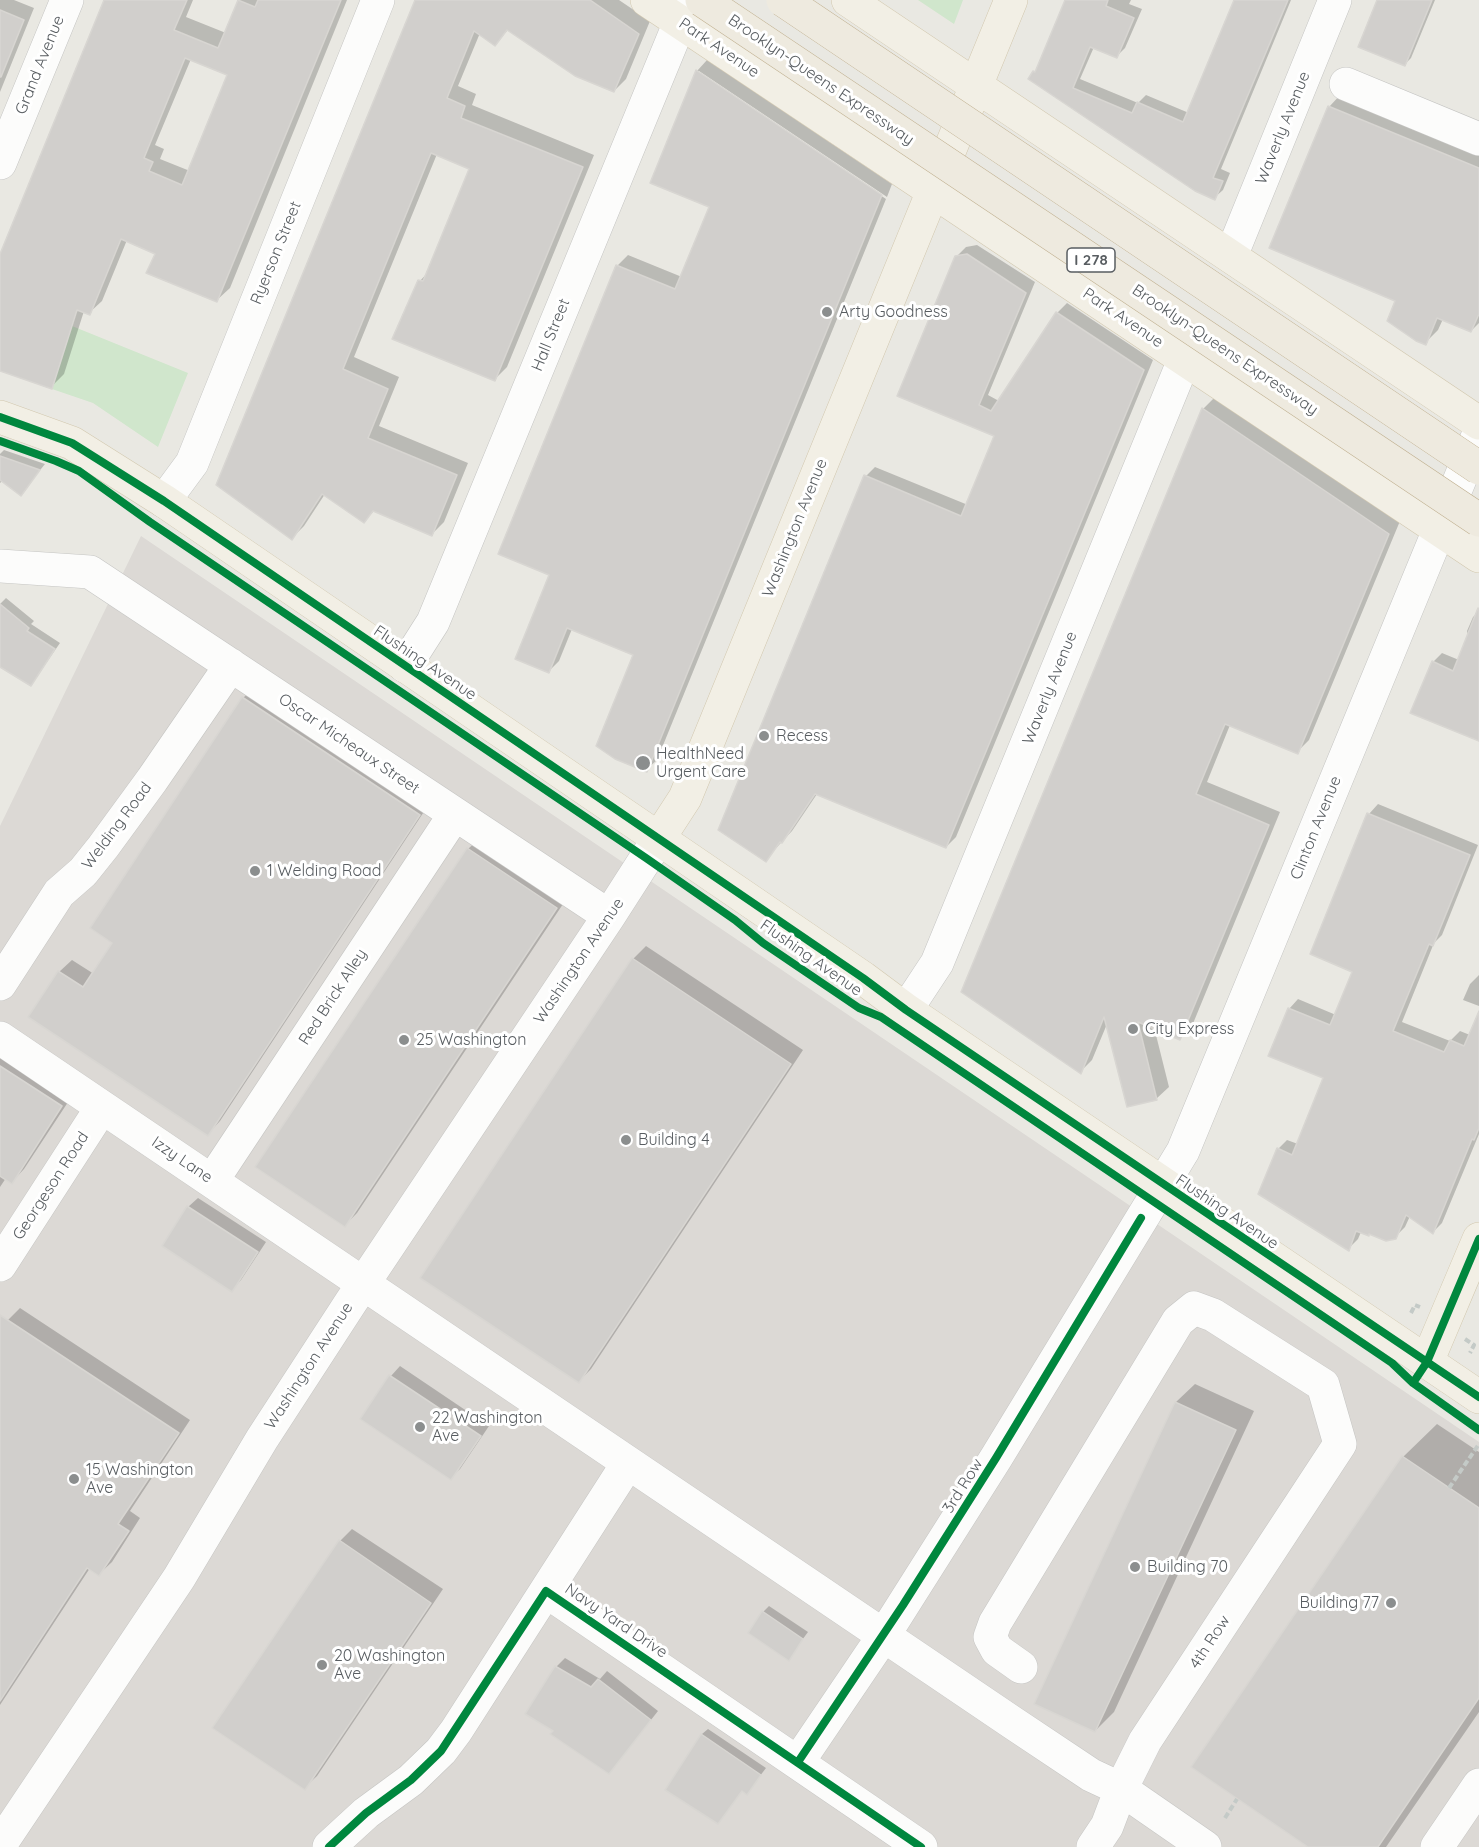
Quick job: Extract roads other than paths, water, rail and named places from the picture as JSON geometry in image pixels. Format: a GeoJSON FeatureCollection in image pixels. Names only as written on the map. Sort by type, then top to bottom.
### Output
{"type":"FeatureCollection","features":[{"type":"Feature","properties":{"kind":"highway","name":"I 278"},"geometry":{"type":"LineString","coordinates":[[783,0],[1479,468]]}},
{"type":"Feature","properties":{"kind":"highway","name":"Brooklyn-Queens Expressway"},"geometry":{"type":"LineString","coordinates":[[690,7],[1479,520]]}},
{"type":"Feature","properties":{"kind":"main road","name":"Park Avenue"},"geometry":{"type":"LineString","coordinates":[[647,0],[690,7],[932,190],[1479,556]]}},
{"type":"Feature","properties":{"kind":"main road"},"geometry":{"type":"LineString","coordinates":[[848,0],[1479,423]]}},
{"type":"Feature","properties":{"kind":"main road","name":"Washington Avenue"},"geometry":{"type":"LineString","coordinates":[[653,848],[685,798],[1011,0]]}},
{"type":"Feature","properties":{"kind":"main road","name":"Flushing Avenue"},"geometry":{"type":"LineString","coordinates":[[0,417],[72,443],[164,501],[405,666],[653,848],[854,972],[906,1010],[1479,1397]]}},
{"type":"Feature","properties":{"kind":"main road"},"geometry":{"type":"LineString","coordinates":[[1427,1362],[1479,1239]]}},
{"type":"Feature","properties":{"kind":"street","name":"Grand Avenue"},"geometry":{"type":"LineString","coordinates":[[0,163],[67,0]]}},
{"type":"Feature","properties":{"kind":"street","name":"Ryerson Street"},"geometry":{"type":"LineString","coordinates":[[164,501],[192,464],[378,0]]}},
{"type":"Feature","properties":{"kind":"street","name":"Waverly Avenue"},"geometry":{"type":"LineString","coordinates":[[1231,256],[1335,0]]}},
{"type":"Feature","properties":{"kind":"street","name":"Hall Street"},"geometry":{"type":"LineString","coordinates":[[405,666],[433,622],[690,7]]}},
{"type":"Feature","properties":{"kind":"street"},"geometry":{"type":"LineString","coordinates":[[1346,84],[1479,139]]}},
{"type":"Feature","properties":{"kind":"street","name":"Waverly Avenue"},"geometry":{"type":"LineString","coordinates":[[906,1010],[937,963],[1184,360]]}},
{"type":"Feature","properties":{"kind":"street","name":"Clinton Avenue"},"geometry":{"type":"LineString","coordinates":[[1141,1218],[1183,1151],[1479,433]]}},
{"type":"Feature","properties":{"kind":"street","name":"Oscar Micheaux Street"},"geometry":{"type":"LineString","coordinates":[[0,566],[90,572],[609,916]]}},
{"type":"Feature","properties":{"kind":"street","name":"Welding Road"},"geometry":{"type":"LineString","coordinates":[[0,984],[58,893],[83,872],[103,847],[231,665]]}},
{"type":"Feature","properties":{"kind":"street","name":"Red Brick Alley"},"geometry":{"type":"LineString","coordinates":[[212,1181],[455,814]]}},
{"type":"Feature","properties":{"kind":"street","name":"Washington Avenue"},"geometry":{"type":"LineString","coordinates":[[0,1845],[179,1578],[262,1439],[363,1283],[653,848]]}},
{"type":"Feature","properties":{"kind":"street","name":"Izzy Lane"},"geometry":{"type":"LineString","coordinates":[[0,1038],[363,1283]]}},
{"type":"Feature","properties":{"kind":"street","name":"Georgeson Road"},"geometry":{"type":"LineString","coordinates":[[0,1265],[102,1107]]}},
{"type":"Feature","properties":{"kind":"street","name":"3rd Row"},"geometry":{"type":"LineString","coordinates":[[798,1762],[884,1635],[996,1458],[1141,1218]]}},
{"type":"Feature","properties":{"kind":"street"},"geometry":{"type":"LineString","coordinates":[[363,1283],[1090,1774],[1120,1789],[1205,1847]]}},
{"type":"Feature","properties":{"kind":"street","name":"4th Row"},"geometry":{"type":"LineString","coordinates":[[1021,1667],[997,1650],[990,1637],[995,1623],[1178,1321],[1194,1308],[1213,1315],[1323,1385],[1340,1444],[1145,1741],[1120,1789],[1107,1826],[1093,1847]]}},
{"type":"Feature","properties":{"kind":"street","name":"Navy Yard Drive"},"geometry":{"type":"LineString","coordinates":[[329,1847],[366,1813],[417,1775],[441,1751],[628,1463]]}},
{"type":"Feature","properties":{"kind":"street","name":"Navy Yard Drive"},"geometry":{"type":"LineString","coordinates":[[546,1591],[921,1847]]}},
{"type":"Feature","properties":{"kind":"street"},"geometry":{"type":"LineString","coordinates":[[1437,1847],[1470,1818],[1479,1785]]}},
{"type":"Feature","properties":{"kind":"place","name":"Arty Goodness"},"geometry":{"type":"Point","coordinates":[827,312]}},
{"type":"Feature","properties":{"kind":"place","name":"Recess"},"geometry":{"type":"Point","coordinates":[764,736]}},
{"type":"Feature","properties":{"kind":"place","name":"HealthNeed Urgent Care"},"geometry":{"type":"Point","coordinates":[643,763]}},
{"type":"Feature","properties":{"kind":"place","name":"1 Welding Road"},"geometry":{"type":"Point","coordinates":[255,871]}},
{"type":"Feature","properties":{"kind":"place","name":"City Express"},"geometry":{"type":"Point","coordinates":[1133,1029]}},
{"type":"Feature","properties":{"kind":"place","name":"25 Washington"},"geometry":{"type":"Point","coordinates":[404,1040]}},
{"type":"Feature","properties":{"kind":"place","name":"Building 4"},"geometry":{"type":"Point","coordinates":[626,1140]}},
{"type":"Feature","properties":{"kind":"place","name":"22 Washington Ave"},"geometry":{"type":"Point","coordinates":[420,1427]}},
{"type":"Feature","properties":{"kind":"place","name":"15 Washington Ave"},"geometry":{"type":"Point","coordinates":[74,1479]}},
{"type":"Feature","properties":{"kind":"place","name":"Building 70"},"geometry":{"type":"Point","coordinates":[1135,1567]}},
{"type":"Feature","properties":{"kind":"place","name":"Building 77"},"geometry":{"type":"Point","coordinates":[1391,1603]}},
{"type":"Feature","properties":{"kind":"place","name":"20 Washington Ave"},"geometry":{"type":"Point","coordinates":[322,1665]}}]}
